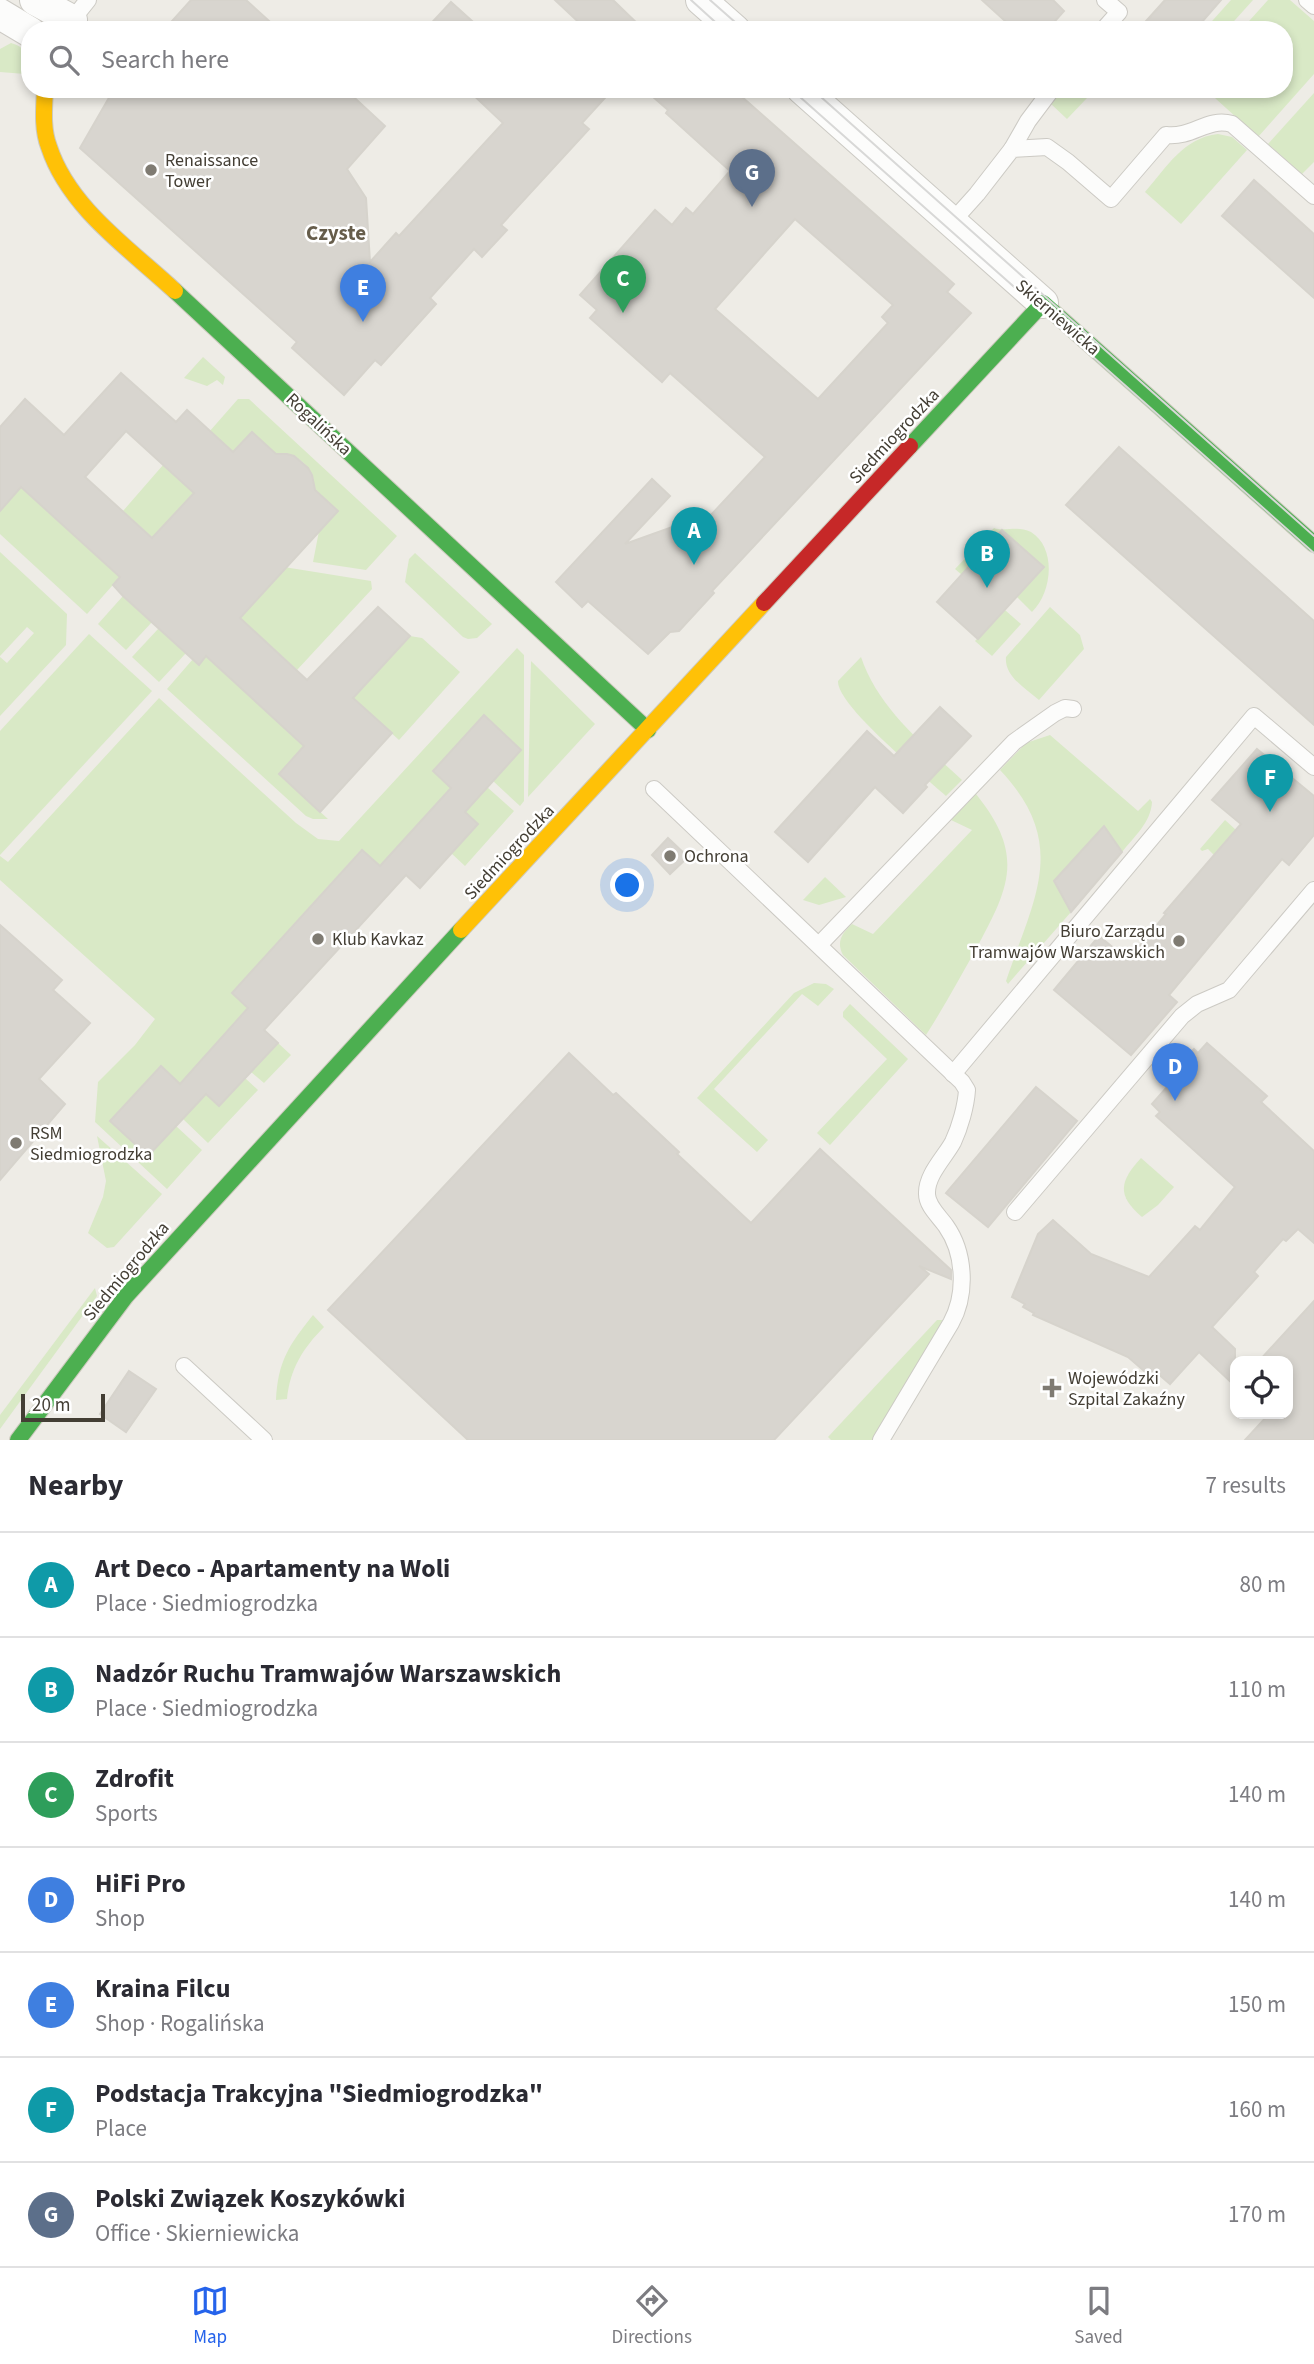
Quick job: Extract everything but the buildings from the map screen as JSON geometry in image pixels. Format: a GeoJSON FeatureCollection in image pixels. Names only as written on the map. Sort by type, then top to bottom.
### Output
{"type":"FeatureCollection","features":[{"type":"Feature","properties":{"kind":"street"},"geometry":{"type":"LineString","coordinates":[[35,0],[75,17]]}},
{"type":"Feature","properties":{"kind":"street"},"geometry":{"type":"LineString","coordinates":[[701,0],[725,21]]}},
{"type":"Feature","properties":{"kind":"street"},"geometry":{"type":"LineString","coordinates":[[0,14],[21,27]]}},
{"type":"Feature","properties":{"kind":"street","name":"Rogalińska"},"geometry":{"type":"LineString","coordinates":[[44,98],[43,122],[46,143],[57,170],[73,192],[149,267],[648,730]]}},
{"type":"Feature","properties":{"kind":"street","name":"Skierniewicka"},"geometry":{"type":"LineString","coordinates":[[812,98],[1314,544]]}},
{"type":"Feature","properties":{"kind":"street","name":"Siedmiogrodzka"},"geometry":{"type":"LineString","coordinates":[[18,1440],[126,1296],[1043,303]]}},
{"type":"Feature","properties":{"kind":"lane"},"geometry":{"type":"LineString","coordinates":[[1105,0],[1119,12],[1111,21]]}},
{"type":"Feature","properties":{"kind":"lane"},"geometry":{"type":"LineString","coordinates":[[1307,0],[1314,6]]}},
{"type":"Feature","properties":{"kind":"lane"},"geometry":{"type":"LineString","coordinates":[[951,223],[1012,149],[1045,98]]}},
{"type":"Feature","properties":{"kind":"lane"},"geometry":{"type":"LineString","coordinates":[[1012,149],[1047,147],[1111,199],[1166,135],[1190,134],[1203,127],[1223,122],[1232,124],[1314,196]]}},
{"type":"Feature","properties":{"kind":"lane"},"geometry":{"type":"LineString","coordinates":[[819,946],[1014,742],[1055,713],[1065,708],[1073,709]]}},
{"type":"Feature","properties":{"kind":"lane"},"geometry":{"type":"LineString","coordinates":[[953,1074],[1254,716],[1314,767]]}},
{"type":"Feature","properties":{"kind":"lane"},"geometry":{"type":"LineString","coordinates":[[654,789],[965,1086],[967,1095],[959,1127],[930,1179],[926,1192],[931,1207],[947,1227],[957,1250],[961,1281],[959,1304],[951,1323],[881,1440]]}},
{"type":"Feature","properties":{"kind":"lane"},"geometry":{"type":"LineString","coordinates":[[1014,1212],[1182,1016],[1197,1004],[1229,990],[1314,890]]}},
{"type":"Feature","properties":{"kind":"lane"},"geometry":{"type":"LineString","coordinates":[[184,1366],[264,1440]]}},
{"type":"Feature","properties":{"kind":"green space"},"geometry":{"type":"Polygon","coordinates":[[[1231,0],[1253,0],[1234,21],[1212,21],[1231,0]]]}},
{"type":"Feature","properties":{"kind":"green space"},"geometry":{"type":"Polygon","coordinates":[[[1268,0],[1290,0],[1314,21],[1314,74],[1293,98],[1293,21],[1249,21],[1268,0]]]}},
{"type":"Feature","properties":{"kind":"green space"},"geometry":{"type":"Polygon","coordinates":[[[11,43],[21,48],[21,74],[0,72],[0,49],[11,43]]]}},
{"type":"Feature","properties":{"kind":"green space"},"geometry":{"type":"Polygon","coordinates":[[[1314,93],[1314,162],[1302,174],[1268,144],[1314,93]]]}},
{"type":"Feature","properties":{"kind":"green space"},"geometry":{"type":"Polygon","coordinates":[[[1054,98],[1087,98],[1067,119],[1050,103],[1054,98]]]}},
{"type":"Feature","properties":{"kind":"green space"},"geometry":{"type":"Polygon","coordinates":[[[1215,98],[1293,98],[1258,137],[1215,98]]]}},
{"type":"Feature","properties":{"kind":"green space"},"geometry":{"type":"Polygon","coordinates":[[[1218,134],[1232,137],[1247,150],[1181,224],[1145,192],[1185,148],[1195,141],[1218,134]]]}},
{"type":"Feature","properties":{"kind":"green space"},"geometry":{"type":"Polygon","coordinates":[[[203,357],[225,377],[223,385],[217,380],[207,386],[184,378],[203,357]]]}},
{"type":"Feature","properties":{"kind":"green space"},"geometry":{"type":"Polygon","coordinates":[[[238,399],[249,399],[397,536],[366,570],[313,562],[319,531],[338,511],[312,487],[309,469],[287,454],[281,454],[153,538],[123,511],[163,465],[173,473],[238,399]]]}},
{"type":"Feature","properties":{"kind":"green space"},"geometry":{"type":"Polygon","coordinates":[[[21,487],[120,577],[87,614],[0,534],[0,511],[21,487]]]}},
{"type":"Feature","properties":{"kind":"green space"},"geometry":{"type":"Polygon","coordinates":[[[994,528],[1031,532],[1045,549],[1049,571],[1047,583],[1039,604],[1032,612],[1017,597],[1043,567],[1003,530],[962,575],[955,569],[994,528]]]}},
{"type":"Feature","properties":{"kind":"green space"},"geometry":{"type":"Polygon","coordinates":[[[0,552],[67,614],[66,645],[0,716],[0,657],[7,663],[34,633],[27,627],[0,656],[0,552]]]}},
{"type":"Feature","properties":{"kind":"green space"},"geometry":{"type":"Polygon","coordinates":[[[415,553],[492,624],[477,638],[463,637],[405,582],[409,559],[415,553]]]}},
{"type":"Feature","properties":{"kind":"green space"},"geometry":{"type":"Polygon","coordinates":[[[284,567],[371,581],[372,589],[297,670],[240,618],[284,567]]]}},
{"type":"Feature","properties":{"kind":"green space"},"geometry":{"type":"Polygon","coordinates":[[[123,596],[152,622],[126,650],[98,624],[123,596]]]}},
{"type":"Feature","properties":{"kind":"green space"},"geometry":{"type":"Polygon","coordinates":[[[1050,607],[1080,635],[1084,649],[1039,700],[1012,676],[1006,664],[1006,657],[1050,607]]]}},
{"type":"Feature","properties":{"kind":"green space"},"geometry":{"type":"Polygon","coordinates":[[[1005,610],[1021,624],[992,656],[975,641],[1005,610]]]}},
{"type":"Feature","properties":{"kind":"green space"},"geometry":{"type":"Polygon","coordinates":[[[159,628],[186,653],[159,682],[132,657],[159,628]]]}},
{"type":"Feature","properties":{"kind":"green space"},"geometry":{"type":"Polygon","coordinates":[[[89,634],[152,691],[0,855],[0,731],[89,634]]]}},
{"type":"Feature","properties":{"kind":"green space"},"geometry":{"type":"Polygon","coordinates":[[[410,636],[422,638],[460,672],[399,740],[353,698],[410,636]]]}},
{"type":"Feature","properties":{"kind":"green space"},"geometry":{"type":"Polygon","coordinates":[[[517,648],[524,655],[524,801],[520,806],[493,781],[521,750],[484,716],[451,788],[380,866],[361,850],[232,993],[248,1008],[180,1084],[160,1067],[111,1121],[148,1156],[176,1126],[202,1150],[167,1189],[95,1122],[98,1082],[135,1045],[155,1019],[0,880],[0,856],[8,862],[159,698],[296,823],[318,839],[339,841],[517,648]]]}},
{"type":"Feature","properties":{"kind":"green space"},"geometry":{"type":"Polygon","coordinates":[[[206,656],[304,746],[279,774],[328,819],[306,816],[167,689],[193,659],[199,664],[206,656]]]}},
{"type":"Feature","properties":{"kind":"green space"},"geometry":{"type":"Polygon","coordinates":[[[861,657],[878,693],[890,709],[917,739],[962,780],[946,796],[866,723],[841,692],[838,681],[861,657]]]}},
{"type":"Feature","properties":{"kind":"green space"},"geometry":{"type":"Polygon","coordinates":[[[531,661],[595,724],[528,797],[531,661]]]}},
{"type":"Feature","properties":{"kind":"green space"},"geometry":{"type":"Polygon","coordinates":[[[1050,735],[1138,811],[1150,799],[1151,809],[1141,829],[1122,852],[1104,826],[1054,881],[1071,912],[1008,984],[1006,981],[1035,897],[1040,872],[1040,847],[1034,823],[1022,797],[1000,770],[1026,743],[1050,735]]]}},
{"type":"Feature","properties":{"kind":"green space"},"geometry":{"type":"Polygon","coordinates":[[[487,787],[514,811],[465,866],[451,853],[478,824],[465,812],[487,787]]]}},
{"type":"Feature","properties":{"kind":"green space"},"geometry":{"type":"Polygon","coordinates":[[[976,794],[1002,836],[1007,854],[1007,872],[997,909],[926,1035],[843,955],[840,942],[852,924],[873,934],[972,830],[951,820],[976,794]]]}},
{"type":"Feature","properties":{"kind":"green space"},"geometry":{"type":"Polygon","coordinates":[[[1225,820],[1236,830],[1215,856],[1208,849],[1202,851],[1200,849],[1225,820]]]}},
{"type":"Feature","properties":{"kind":"green space"},"geometry":{"type":"Polygon","coordinates":[[[825,877],[846,897],[819,905],[803,900],[825,877]]]}},
{"type":"Feature","properties":{"kind":"green space"},"geometry":{"type":"Polygon","coordinates":[[[814,983],[826,984],[834,989],[818,1006],[802,994],[714,1089],[768,1140],[757,1152],[697,1098],[794,993],[814,983]]]}},
{"type":"Feature","properties":{"kind":"green space"},"geometry":{"type":"Polygon","coordinates":[[[850,1004],[908,1059],[830,1145],[817,1133],[887,1059],[843,1017],[843,1012],[850,1004]]]}},
{"type":"Feature","properties":{"kind":"green space"},"geometry":{"type":"Polygon","coordinates":[[[278,1043],[291,1055],[264,1083],[251,1072],[278,1043]]]}},
{"type":"Feature","properties":{"kind":"green space"},"geometry":{"type":"Polygon","coordinates":[[[245,1078],[258,1090],[208,1143],[183,1119],[206,1094],[219,1106],[245,1078]]]}},
{"type":"Feature","properties":{"kind":"green space"},"geometry":{"type":"Polygon","coordinates":[[[97,1136],[162,1194],[114,1247],[107,1248],[88,1233],[103,1197],[106,1181],[97,1136]]]}},
{"type":"Feature","properties":{"kind":"green space"},"geometry":{"type":"Polygon","coordinates":[[[1141,1158],[1174,1187],[1158,1205],[1142,1217],[1128,1202],[1124,1188],[1125,1181],[1141,1158]]]}},
{"type":"Feature","properties":{"kind":"green space"},"geometry":{"type":"Polygon","coordinates":[[[95,1288],[97,1296],[0,1429],[0,1415],[95,1288]]]}},
{"type":"Feature","properties":{"kind":"green space"},"geometry":{"type":"Polygon","coordinates":[[[313,1315],[324,1327],[299,1360],[291,1378],[287,1399],[276,1400],[279,1374],[286,1354],[313,1315]]]}},
{"type":"Feature","properties":{"kind":"green space"},"geometry":{"type":"Polygon","coordinates":[[[937,1320],[945,1322],[872,1440],[831,1440],[828,1437],[937,1320]]]}},
{"type":"Feature","properties":{"kind":"tram line"},"geometry":{"type":"LineString","coordinates":[[691,0],[714,21]]}},
{"type":"Feature","properties":{"kind":"tram line"},"geometry":{"type":"LineString","coordinates":[[710,0],[734,21]]}},
{"type":"Feature","properties":{"kind":"tram line"},"geometry":{"type":"LineString","coordinates":[[801,98],[1314,553]]}},
{"type":"Feature","properties":{"kind":"tram line"},"geometry":{"type":"LineString","coordinates":[[822,98],[1314,536]]}},
{"type":"Feature","properties":{"kind":"traffic: fast"},"geometry":{"type":"LineString","coordinates":[[175,291],[648,730]]}},
{"type":"Feature","properties":{"kind":"traffic: fast"},"geometry":{"type":"LineString","coordinates":[[910,446],[1043,303],[1314,544]]}},
{"type":"Feature","properties":{"kind":"traffic: fast"},"geometry":{"type":"LineString","coordinates":[[18,1440],[126,1296],[461,930]]}},
{"type":"Feature","properties":{"kind":"traffic: slow"},"geometry":{"type":"LineString","coordinates":[[45,98],[47,140],[58,169],[71,189],[103,226],[175,291]]}},
{"type":"Feature","properties":{"kind":"traffic: slow"},"geometry":{"type":"LineString","coordinates":[[461,930],[764,603]]}},
{"type":"Feature","properties":{"kind":"traffic: jam"},"geometry":{"type":"LineString","coordinates":[[764,603],[910,446]]}},
{"type":"Feature","properties":{"kind":"place","name":"Renaissance Tower"},"geometry":{"type":"Point","coordinates":[151,170]}},
{"type":"Feature","properties":{"kind":"place","name":"Polski Związek Koszykówki"},"geometry":{"type":"Point","coordinates":[752,207]}},
{"type":"Feature","properties":{"kind":"place","name":"Zdrofit"},"geometry":{"type":"Point","coordinates":[623,313]}},
{"type":"Feature","properties":{"kind":"place","name":"Kraina Filcu"},"geometry":{"type":"Point","coordinates":[363,322]}},
{"type":"Feature","properties":{"kind":"place","name":"Art Deco - Apartamenty na Woli"},"geometry":{"type":"Point","coordinates":[694,565]}},
{"type":"Feature","properties":{"kind":"place","name":"Nadzór Ruchu Tramwajów Warszawskich"},"geometry":{"type":"Point","coordinates":[987,588]}},
{"type":"Feature","properties":{"kind":"place","name":"Podstacja Trakcyjna \"Siedmiogrodzka\""},"geometry":{"type":"Point","coordinates":[1270,812]}},
{"type":"Feature","properties":{"kind":"place","name":"Ochrona"},"geometry":{"type":"Point","coordinates":[670,856]}},
{"type":"Feature","properties":{"kind":"place","name":"Klub Kavkaz"},"geometry":{"type":"Point","coordinates":[318,939]}},
{"type":"Feature","properties":{"kind":"place","name":"Biuro Zarządu Tramwajów Warszawskich"},"geometry":{"type":"Point","coordinates":[1179,941]}},
{"type":"Feature","properties":{"kind":"place","name":"HiFi Pro"},"geometry":{"type":"Point","coordinates":[1175,1101]}},
{"type":"Feature","properties":{"kind":"place","name":"RSM Siedmiogrodzka"},"geometry":{"type":"Point","coordinates":[16,1143]}},
{"type":"Feature","properties":{"kind":"place","name":"Wojewódzki Szpital Zakaźny"},"geometry":{"type":"Point","coordinates":[1052,1388]}},
{"type":"Feature","properties":{"kind":"district","name":"Czyste"},"geometry":{"type":"Point","coordinates":[336,233]}}]}
